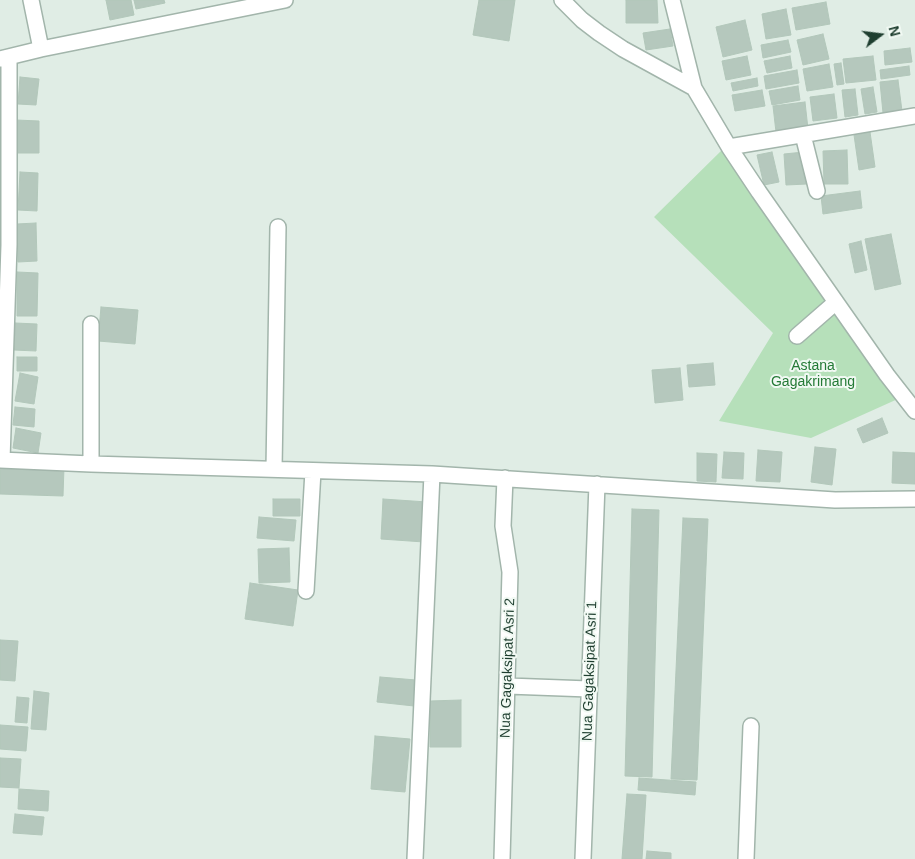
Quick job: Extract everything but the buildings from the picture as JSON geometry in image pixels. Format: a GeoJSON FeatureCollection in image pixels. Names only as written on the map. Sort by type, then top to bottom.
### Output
{"type":"FeatureCollection","features":[{"type":"Feature","properties":{"kind":"street"},"geometry":{"type":"LineString","coordinates":[[31,0],[41,49]]}},
{"type":"Feature","properties":{"kind":"street"},"geometry":{"type":"LineString","coordinates":[[285,0],[41,49],[5,58],[5,245],[1,460],[432,474],[835,500],[915,499]]}},
{"type":"Feature","properties":{"kind":"street"},"geometry":{"type":"LineString","coordinates":[[562,0],[582,20],[607,38],[694,88]]}},
{"type":"Feature","properties":{"kind":"street"},"geometry":{"type":"LineString","coordinates":[[672,0],[694,88],[729,147],[887,375],[915,411]]}},
{"type":"Feature","properties":{"kind":"street"},"geometry":{"type":"LineString","coordinates":[[729,147],[915,116]]}},
{"type":"Feature","properties":{"kind":"street"},"geometry":{"type":"LineString","coordinates":[[803,135],[817,191]]}},
{"type":"Feature","properties":{"kind":"street"},"geometry":{"type":"LineString","coordinates":[[274,469],[278,227]]}},
{"type":"Feature","properties":{"kind":"street"},"geometry":{"type":"LineString","coordinates":[[797,336],[836,302]]}},
{"type":"Feature","properties":{"kind":"street"},"geometry":{"type":"LineString","coordinates":[[91,324],[91,464]]}},
{"type":"Feature","properties":{"kind":"street"},"geometry":{"type":"LineString","coordinates":[[306,591],[313,470]]}},
{"type":"Feature","properties":{"kind":"street"},"geometry":{"type":"LineString","coordinates":[[415,859],[432,474]]}},
{"type":"Feature","properties":{"kind":"street","name":"Nua Gagaksipat Asri 2"},"geometry":{"type":"LineString","coordinates":[[502,859],[510,572],[503,526],[505,478]]}},
{"type":"Feature","properties":{"kind":"street","name":"Nua Gagaksipat Asri 1"},"geometry":{"type":"LineString","coordinates":[[583,859],[597,484]]}},
{"type":"Feature","properties":{"kind":"street"},"geometry":{"type":"LineString","coordinates":[[508,686],[589,689]]}},
{"type":"Feature","properties":{"kind":"street"},"geometry":{"type":"LineString","coordinates":[[746,859],[751,726]]}},
{"type":"Feature","properties":{"kind":"green space","name":"Astana Gagakrimang"},"geometry":{"type":"Polygon","coordinates":[[[723,149],[900,398],[811,438],[719,421],[773,333],[654,217],[723,149]]]}}]}
